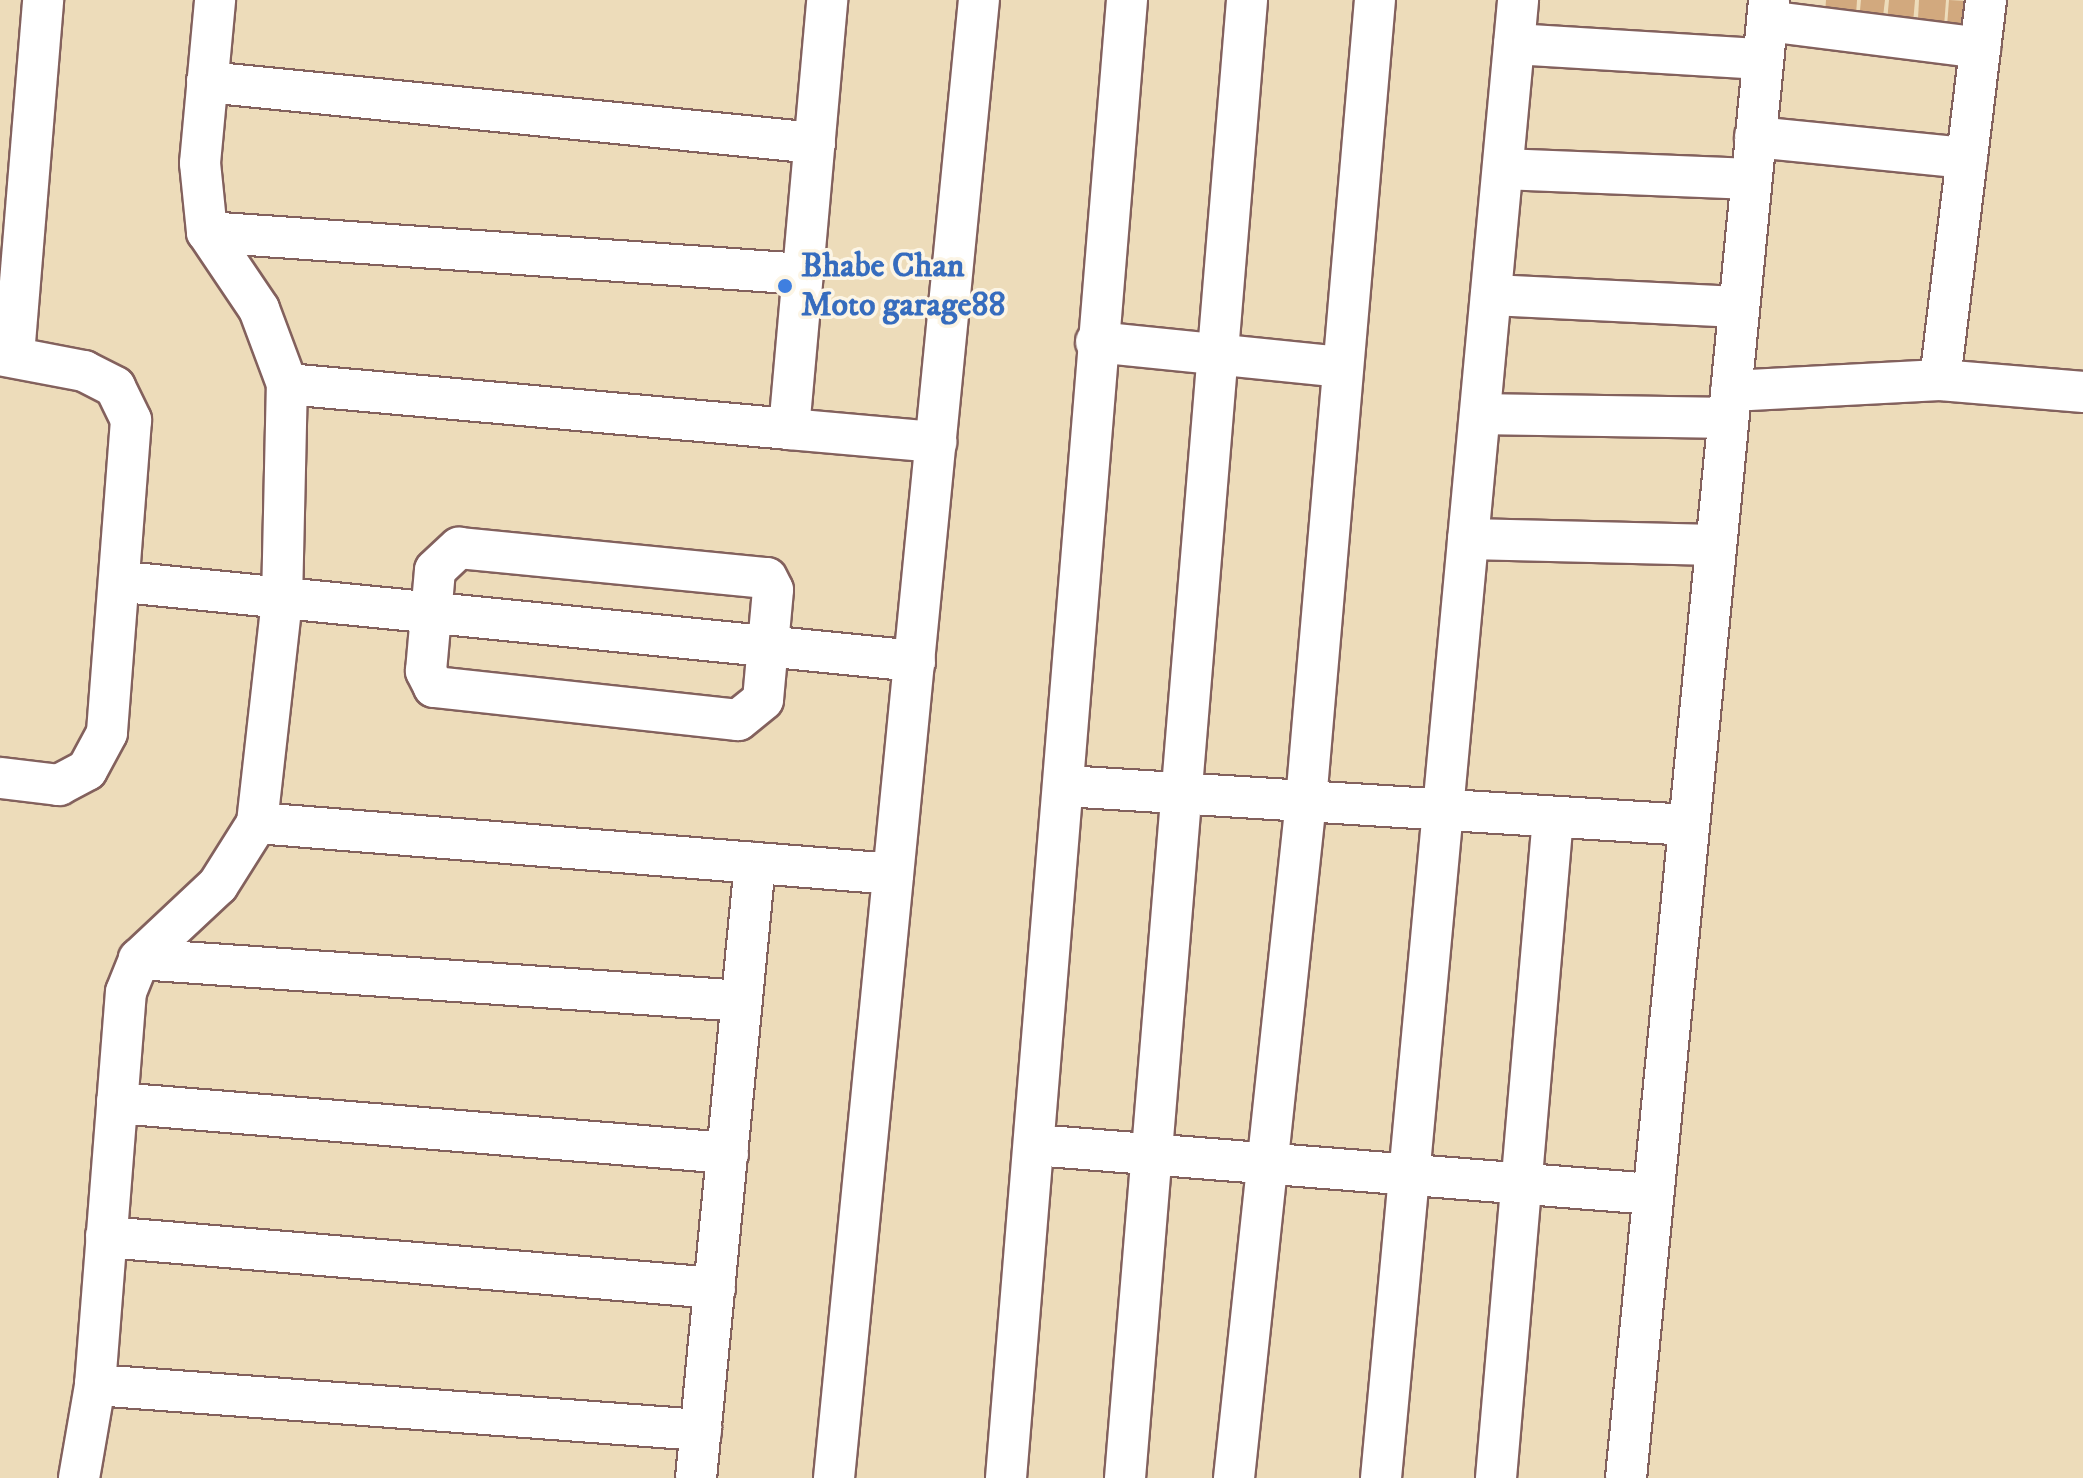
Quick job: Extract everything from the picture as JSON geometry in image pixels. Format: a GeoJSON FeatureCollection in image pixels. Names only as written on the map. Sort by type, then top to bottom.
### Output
{"type":"FeatureCollection","features":[{"type":"Feature","properties":{"kind":"street"},"geometry":{"type":"LineString","coordinates":[[0,778],[59,785],[87,770],[107,733],[124,582],[131,420],[115,387],[84,371],[7,355],[43,0]]}},
{"type":"Feature","properties":{"kind":"street"},"geometry":{"type":"LineString","coordinates":[[79,1478],[95,1385],[126,992],[139,959],[218,885],[257,823],[282,601],[287,384],[259,309],[207,232],[200,163],[215,0]]}},
{"type":"Feature","properties":{"kind":"street"},"geometry":{"type":"LineString","coordinates":[[789,429],[827,0]]}},
{"type":"Feature","properties":{"kind":"street"},"geometry":{"type":"LineString","coordinates":[[834,1478],[979,0]]}},
{"type":"Feature","properties":{"kind":"street"},"geometry":{"type":"LineString","coordinates":[[1006,1478],[1065,786],[1096,342],[1127,0]]}},
{"type":"Feature","properties":{"kind":"street"},"geometry":{"type":"LineString","coordinates":[[1125,1478],[1186,794],[1247,0]]}},
{"type":"Feature","properties":{"kind":"street"},"geometry":{"type":"LineString","coordinates":[[1234,1478],[1262,1163],[1306,801],[1375,0]]}},
{"type":"Feature","properties":{"kind":"street"},"geometry":{"type":"LineString","coordinates":[[1381,1478],[1518,0]]}},
{"type":"Feature","properties":{"kind":"street"},"geometry":{"type":"LineString","coordinates":[[1940,380],[1986,0]]}},
{"type":"Feature","properties":{"kind":"street"},"geometry":{"type":"LineString","coordinates":[[1514,44],[1766,26],[1980,48]]}},
{"type":"Feature","properties":{"kind":"street"},"geometry":{"type":"LineString","coordinates":[[1626,1478],[1766,26]]}},
{"type":"Feature","properties":{"kind":"street"},"geometry":{"type":"LineString","coordinates":[[207,82],[815,143]]}},
{"type":"Feature","properties":{"kind":"street"},"geometry":{"type":"LineString","coordinates":[[1755,137],[1967,158]]}},
{"type":"Feature","properties":{"kind":"street"},"geometry":{"type":"LineString","coordinates":[[1503,169],[1751,179]]}},
{"type":"Feature","properties":{"kind":"street"},"geometry":{"type":"LineString","coordinates":[[207,232],[803,274]]}},
{"type":"Feature","properties":{"kind":"street"},"geometry":{"type":"LineString","coordinates":[[1491,295],[1739,307]]}},
{"type":"Feature","properties":{"kind":"street"},"geometry":{"type":"LineString","coordinates":[[1096,342],[1343,367]]}},
{"type":"Feature","properties":{"kind":"street"},"geometry":{"type":"LineString","coordinates":[[1480,414],[1729,405],[1940,380],[2083,390]]}},
{"type":"Feature","properties":{"kind":"street"},"geometry":{"type":"LineString","coordinates":[[287,384],[936,442]]}},
{"type":"Feature","properties":{"kind":"street"},"geometry":{"type":"LineString","coordinates":[[1468,539],[1716,545]]}},
{"type":"Feature","properties":{"kind":"street"},"geometry":{"type":"LineString","coordinates":[[459,548],[753,574],[773,590],[770,645],[763,700],[738,720],[452,693],[434,687],[426,671],[435,570],[459,548]]}},
{"type":"Feature","properties":{"kind":"street"},"geometry":{"type":"LineString","coordinates":[[124,582],[282,601],[430,612],[915,661]]}},
{"type":"Feature","properties":{"kind":"street"},"geometry":{"type":"LineString","coordinates":[[1065,786],[1688,825]]}},
{"type":"Feature","properties":{"kind":"street"},"geometry":{"type":"LineString","coordinates":[[1496,1478],[1525,1184],[1553,817]]}},
{"type":"Feature","properties":{"kind":"street"},"geometry":{"type":"LineString","coordinates":[[257,823],[893,874]]}},
{"type":"Feature","properties":{"kind":"street"},"geometry":{"type":"LineString","coordinates":[[696,1478],[755,863]]}},
{"type":"Feature","properties":{"kind":"street"},"geometry":{"type":"LineString","coordinates":[[139,959],[742,1001]]}},
{"type":"Feature","properties":{"kind":"street"},"geometry":{"type":"LineString","coordinates":[[117,1103],[728,1153]]}},
{"type":"Feature","properties":{"kind":"street"},"geometry":{"type":"LineString","coordinates":[[1034,1145],[1653,1194]]}},
{"type":"Feature","properties":{"kind":"street"},"geometry":{"type":"LineString","coordinates":[[106,1237],[715,1288]]}},
{"type":"Feature","properties":{"kind":"street"},"geometry":{"type":"LineString","coordinates":[[95,1385],[701,1430]]}},
{"type":"Feature","properties":{"kind":"building"},"geometry":{"type":"Polygon","coordinates":[[[1826,0],[1857,0],[1855,30],[1824,28],[1826,0]]]}},
{"type":"Feature","properties":{"kind":"building"},"geometry":{"type":"Polygon","coordinates":[[[1861,0],[1885,0],[1881,33],[1858,31],[1861,0]]]}},
{"type":"Feature","properties":{"kind":"building"},"geometry":{"type":"Polygon","coordinates":[[[1889,0],[1915,0],[1912,35],[1886,33],[1889,0]]]}},
{"type":"Feature","properties":{"kind":"building"},"geometry":{"type":"Polygon","coordinates":[[[1919,0],[1946,0],[1943,40],[1917,38],[1919,0]]]}},
{"type":"Feature","properties":{"kind":"building"},"geometry":{"type":"Polygon","coordinates":[[[1949,0],[1983,2],[1979,42],[1946,40],[1949,0]]]}},
{"type":"Feature","properties":{"kind":"place","name":"Bhabe Chan Moto garage88"},"geometry":{"type":"Point","coordinates":[785,286]}}]}
